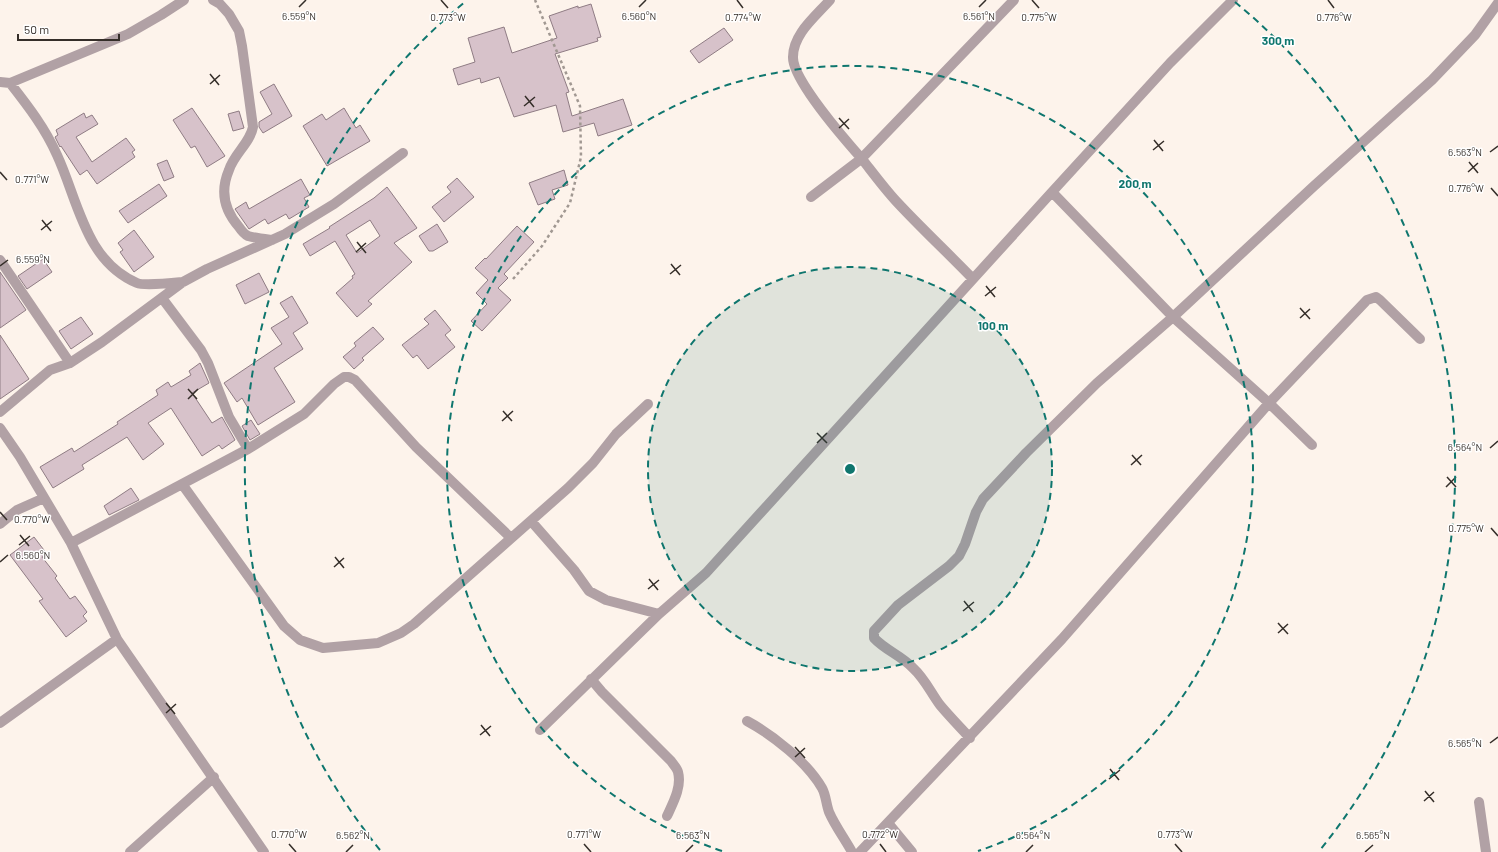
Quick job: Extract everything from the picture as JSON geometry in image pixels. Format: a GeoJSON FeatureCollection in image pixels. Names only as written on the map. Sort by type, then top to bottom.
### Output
{"type":"FeatureCollection","features":[{"type":"Feature","properties":{"kind":"street"},"geometry":{"type":"LineString","coordinates":[[183,282],[139,284],[113,268],[100,254],[86,232],[57,154],[34,113],[5,83],[128,34],[184,0]]}},
{"type":"Feature","properties":{"kind":"street"},"geometry":{"type":"LineString","coordinates":[[213,0],[220,4],[229,14],[239,31],[254,127],[250,138],[243,145],[229,169],[225,184],[224,197],[227,211],[246,235],[272,240]]}},
{"type":"Feature","properties":{"kind":"street"},"geometry":{"type":"LineString","coordinates":[[830,0],[798,36],[793,47],[792,59],[797,71],[815,100],[896,201],[973,279]]}},
{"type":"Feature","properties":{"kind":"street"},"geometry":{"type":"LineString","coordinates":[[811,198],[861,159],[1014,0]]}},
{"type":"Feature","properties":{"kind":"street"},"geometry":{"type":"LineString","coordinates":[[540,730],[591,679],[706,572],[1170,63],[1233,0]]}},
{"type":"Feature","properties":{"kind":"street"},"geometry":{"type":"LineString","coordinates":[[970,738],[940,704],[927,683],[913,667],[897,654],[879,643],[874,638],[874,631],[898,605],[949,566],[959,556],[965,544],[976,512],[983,499],[1026,453],[1097,383],[1173,316],[1308,191],[1432,80],[1475,35],[1498,3]]}},
{"type":"Feature","properties":{"kind":"street"},"geometry":{"type":"LineString","coordinates":[[0,412],[50,370],[70,362],[102,342],[183,282],[207,269],[285,234],[334,204],[403,152]]}},
{"type":"Feature","properties":{"kind":"street"},"geometry":{"type":"LineString","coordinates":[[1052,192],[1173,316],[1269,403],[1312,445]]}},
{"type":"Feature","properties":{"kind":"street"},"geometry":{"type":"LineString","coordinates":[[0,260],[70,362]]}},
{"type":"Feature","properties":{"kind":"street"},"geometry":{"type":"LineString","coordinates":[[860,852],[970,738],[1062,639],[1269,403],[1367,300],[1376,297],[1380,300],[1420,340]]}},
{"type":"Feature","properties":{"kind":"street"},"geometry":{"type":"LineString","coordinates":[[162,298],[201,350],[208,363],[229,416],[248,449]]}},
{"type":"Feature","properties":{"kind":"street"},"geometry":{"type":"LineString","coordinates":[[71,543],[248,449],[304,414],[334,384],[344,377],[349,377],[355,380],[416,447],[511,538]]}},
{"type":"Feature","properties":{"kind":"street"},"geometry":{"type":"LineString","coordinates":[[182,484],[284,626],[300,640],[323,648],[378,643],[401,633],[414,624],[531,521],[592,463],[616,434],[648,404]]}},
{"type":"Feature","properties":{"kind":"street"},"geometry":{"type":"LineString","coordinates":[[0,428],[20,457],[71,543],[117,639],[214,777],[264,852]]}},
{"type":"Feature","properties":{"kind":"street"},"geometry":{"type":"LineString","coordinates":[[0,524],[17,510],[44,498]]}},
{"type":"Feature","properties":{"kind":"street"},"geometry":{"type":"LineString","coordinates":[[531,521],[574,570],[589,591],[606,600],[660,614]]}},
{"type":"Feature","properties":{"kind":"street"},"geometry":{"type":"LineString","coordinates":[[0,723],[117,639]]}},
{"type":"Feature","properties":{"kind":"street"},"geometry":{"type":"LineString","coordinates":[[591,679],[602,692],[671,761],[678,772],[679,783],[676,798],[667,816]]}},
{"type":"Feature","properties":{"kind":"street"},"geometry":{"type":"LineString","coordinates":[[747,721],[775,739],[793,754],[816,779],[823,790],[830,812],[852,852]]}},
{"type":"Feature","properties":{"kind":"street"},"geometry":{"type":"LineString","coordinates":[[130,852],[214,777]]}},
{"type":"Feature","properties":{"kind":"street"},"geometry":{"type":"LineString","coordinates":[[1479,802],[1486,852]]}},
{"type":"Feature","properties":{"kind":"street"},"geometry":{"type":"LineString","coordinates":[[888,823],[912,852]]}},
{"type":"Feature","properties":{"kind":"path"},"geometry":{"type":"LineString","coordinates":[[513,279],[542,246],[570,203],[581,157],[580,106],[535,0]]}},
{"type":"Feature","properties":{"kind":"building"},"geometry":{"type":"Polygon","coordinates":[[[591,4],[601,37],[597,38],[598,41],[555,54],[569,92],[566,93],[572,116],[623,99],[632,125],[598,136],[594,123],[563,132],[556,105],[514,117],[499,77],[481,83],[480,78],[458,85],[453,69],[475,62],[468,38],[504,27],[512,53],[557,38],[549,16],[578,6],[578,8],[591,4]]]}},
{"type":"Feature","properties":{"kind":"building"},"geometry":{"type":"Polygon","coordinates":[[[724,28],[733,40],[699,63],[690,51],[724,28]]]}},
{"type":"Feature","properties":{"kind":"building"},"geometry":{"type":"Polygon","coordinates":[[[274,84],[292,116],[263,133],[259,127],[259,122],[272,114],[260,92],[274,84]]]}},
{"type":"Feature","properties":{"kind":"building"},"geometry":{"type":"Polygon","coordinates":[[[192,108],[225,156],[207,167],[195,146],[191,148],[173,120],[192,108]]]}},
{"type":"Feature","properties":{"kind":"building"},"geometry":{"type":"Polygon","coordinates":[[[344,108],[356,128],[360,125],[370,141],[327,166],[303,126],[322,114],[326,120],[344,108]]]}},
{"type":"Feature","properties":{"kind":"building"},"geometry":{"type":"Polygon","coordinates":[[[239,111],[244,128],[233,131],[228,114],[239,111]]]}},
{"type":"Feature","properties":{"kind":"building"},"geometry":{"type":"Polygon","coordinates":[[[84,113],[86,118],[92,115],[98,124],[76,137],[92,162],[126,138],[135,150],[132,152],[135,157],[97,184],[87,170],[80,175],[61,146],[60,147],[55,137],[58,135],[56,130],[84,113]]]}},
{"type":"Feature","properties":{"kind":"building"},"geometry":{"type":"Polygon","coordinates":[[[167,160],[174,177],[164,181],[157,164],[167,160]]]}},
{"type":"Feature","properties":{"kind":"building"},"geometry":{"type":"Polygon","coordinates":[[[564,170],[568,185],[552,190],[555,199],[538,205],[529,183],[564,170]]]}},
{"type":"Feature","properties":{"kind":"building"},"geometry":{"type":"Polygon","coordinates":[[[457,178],[474,197],[444,222],[432,207],[451,192],[447,187],[457,178]]]}},
{"type":"Feature","properties":{"kind":"building"},"geometry":{"type":"Polygon","coordinates":[[[301,179],[310,195],[304,198],[309,207],[289,219],[286,214],[268,224],[265,219],[249,229],[235,209],[246,202],[249,209],[301,179]]]}},
{"type":"Feature","properties":{"kind":"building"},"geometry":{"type":"Polygon","coordinates":[[[159,184],[167,196],[128,223],[119,211],[159,184]]]}},
{"type":"Feature","properties":{"kind":"building"},"geometry":{"type":"Polygon","coordinates":[[[387,187],[417,228],[394,243],[412,262],[368,301],[372,304],[357,317],[336,293],[353,278],[352,276],[355,274],[335,241],[310,256],[303,244],[330,228],[329,227],[374,198],[387,187]],[[370,220],[346,235],[357,253],[380,236],[370,220]]]}},
{"type":"Feature","properties":{"kind":"building"},"geometry":{"type":"Polygon","coordinates":[[[437,224],[448,242],[433,251],[429,251],[419,236],[437,224]]]}},
{"type":"Feature","properties":{"kind":"building"},"geometry":{"type":"Polygon","coordinates":[[[517,226],[534,242],[504,274],[508,278],[498,288],[511,300],[482,331],[471,321],[487,304],[476,293],[488,280],[475,268],[485,258],[486,259],[517,226]]]}},
{"type":"Feature","properties":{"kind":"building"},"geometry":{"type":"Polygon","coordinates":[[[134,230],[154,257],[134,272],[120,252],[123,250],[118,243],[134,230]]]}},
{"type":"Feature","properties":{"kind":"building"},"geometry":{"type":"Polygon","coordinates":[[[43,259],[52,272],[27,289],[18,276],[43,259]]]}},
{"type":"Feature","properties":{"kind":"building"},"geometry":{"type":"Polygon","coordinates":[[[0,272],[26,310],[0,328],[0,272]]]}},
{"type":"Feature","properties":{"kind":"building"},"geometry":{"type":"Polygon","coordinates":[[[259,273],[269,292],[245,304],[236,285],[259,273]]]}},
{"type":"Feature","properties":{"kind":"building"},"geometry":{"type":"Polygon","coordinates":[[[292,296],[308,323],[293,333],[303,349],[274,368],[295,402],[258,425],[242,398],[237,402],[224,383],[282,344],[271,328],[289,317],[280,303],[292,296]]]}},
{"type":"Feature","properties":{"kind":"building"},"geometry":{"type":"Polygon","coordinates":[[[435,310],[451,330],[445,335],[455,347],[428,369],[417,355],[413,358],[402,345],[429,324],[424,319],[435,310]]]}},
{"type":"Feature","properties":{"kind":"building"},"geometry":{"type":"Polygon","coordinates":[[[81,317],[93,334],[71,349],[59,331],[81,317]]]}},
{"type":"Feature","properties":{"kind":"building"},"geometry":{"type":"Polygon","coordinates":[[[373,327],[384,339],[362,358],[364,360],[354,369],[343,357],[356,346],[354,343],[373,327]]]}},
{"type":"Feature","properties":{"kind":"building"},"geometry":{"type":"Polygon","coordinates":[[[0,335],[29,379],[0,399],[0,335]]]}},
{"type":"Feature","properties":{"kind":"building"},"geometry":{"type":"Polygon","coordinates":[[[200,363],[209,383],[192,393],[212,423],[222,417],[235,440],[222,449],[219,445],[202,456],[171,408],[148,423],[164,444],[143,460],[127,437],[82,465],[84,469],[53,488],[40,467],[72,448],[74,452],[118,424],[117,422],[158,395],[156,390],[168,382],[171,387],[191,375],[189,371],[200,363]]]}},
{"type":"Feature","properties":{"kind":"building"},"geometry":{"type":"Polygon","coordinates":[[[251,420],[260,434],[250,440],[242,426],[251,420]]]}},
{"type":"Feature","properties":{"kind":"building"},"geometry":{"type":"Polygon","coordinates":[[[131,488],[139,500],[109,515],[104,506],[131,488]]]}},
{"type":"Feature","properties":{"kind":"building"},"geometry":{"type":"Polygon","coordinates":[[[34,537],[47,554],[42,557],[57,576],[55,578],[70,599],[75,596],[87,612],[83,616],[87,621],[66,637],[39,601],[43,599],[10,555],[34,537]]]}}]}
